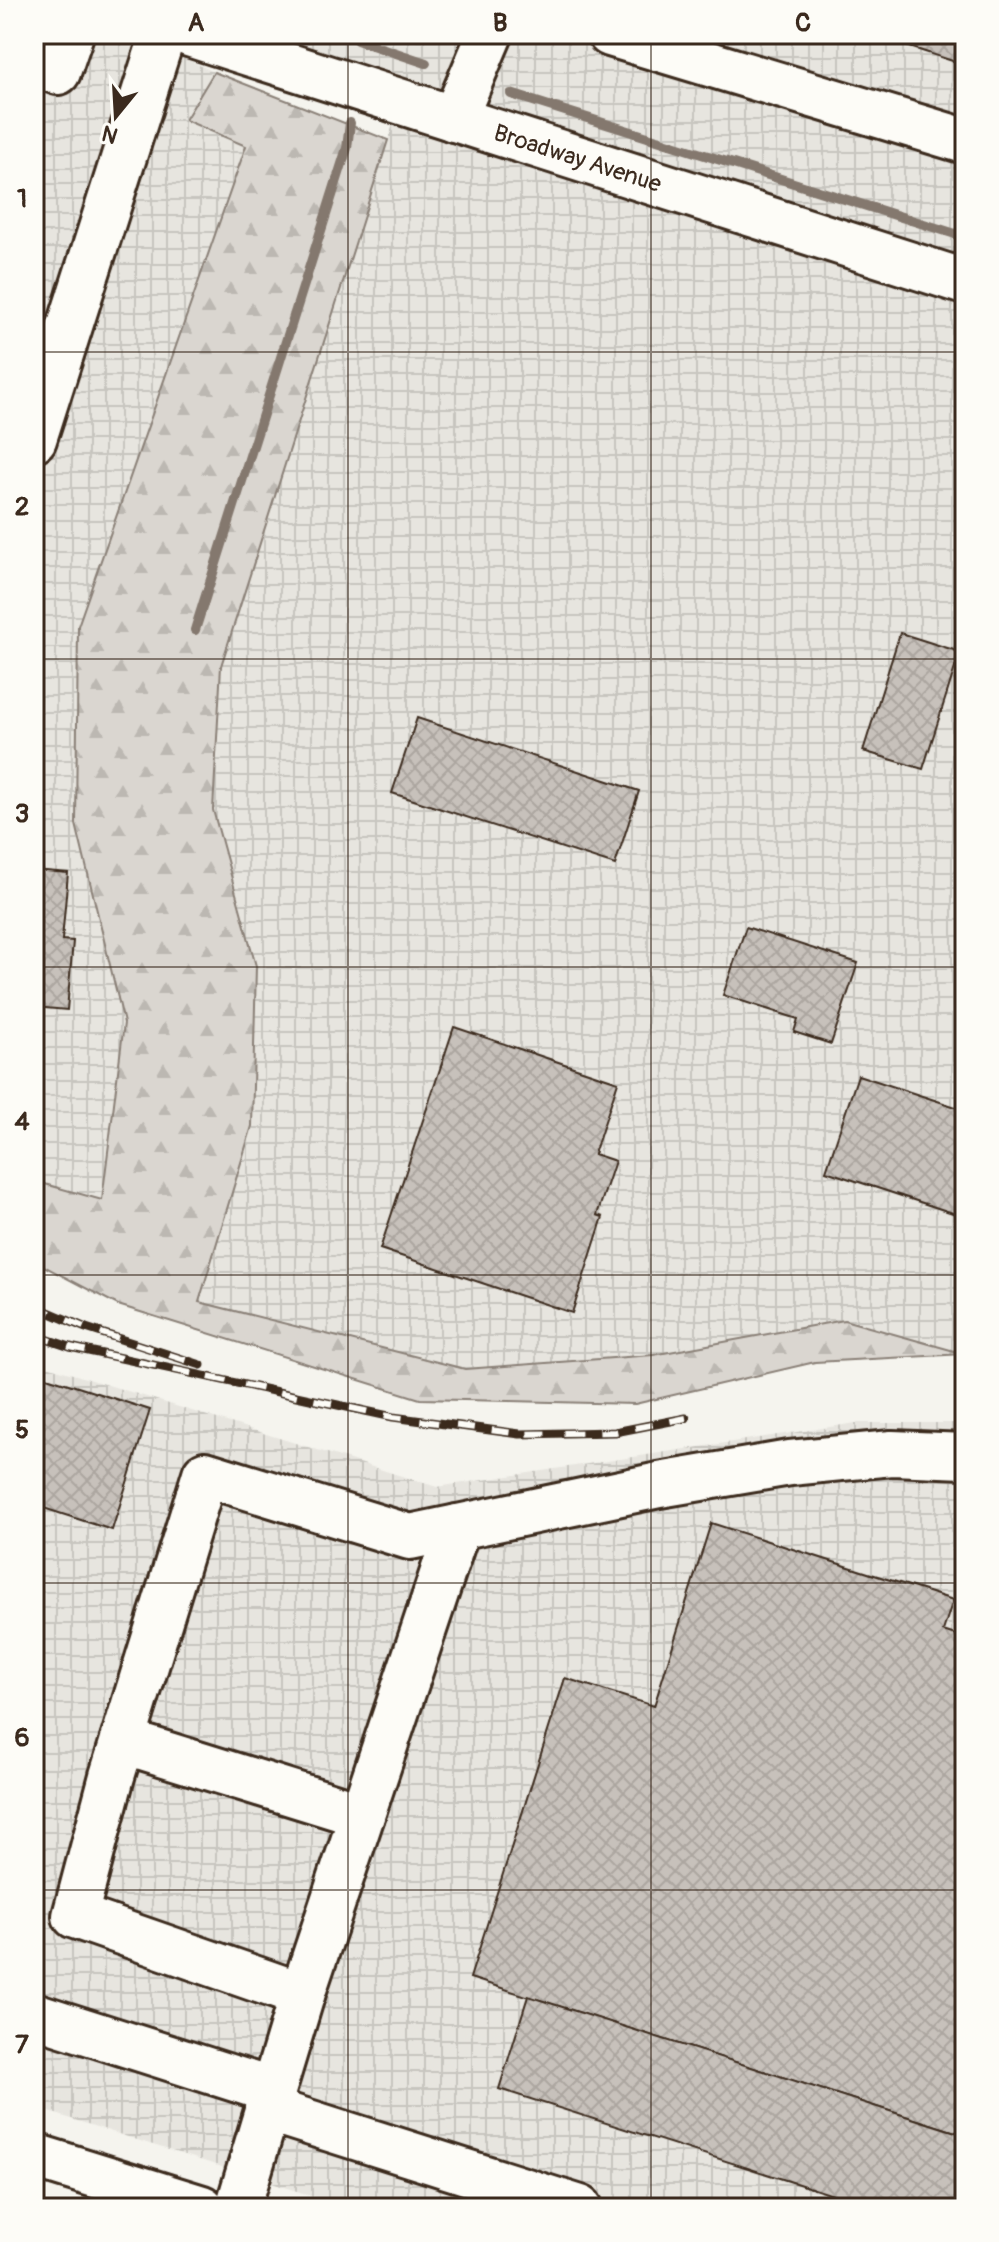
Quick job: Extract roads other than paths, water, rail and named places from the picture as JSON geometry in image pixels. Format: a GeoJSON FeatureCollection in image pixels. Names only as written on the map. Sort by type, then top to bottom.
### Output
{"type":"FeatureCollection","features":[{"type":"Feature","properties":{"kind":"street"},"geometry":{"type":"LineString","coordinates":[[34,64],[58,72],[71,34]]}},
{"type":"Feature","properties":{"kind":"street"},"geometry":{"type":"LineString","coordinates":[[34,439],[163,34]]}},
{"type":"Feature","properties":{"kind":"street","name":"Broadway Avenue"},"geometry":{"type":"LineString","coordinates":[[189,34],[263,45],[454,119],[965,282]]}},
{"type":"Feature","properties":{"kind":"street"},"geometry":{"type":"LineString","coordinates":[[454,119],[490,34]]}},
{"type":"Feature","properties":{"kind":"street"},"geometry":{"type":"LineString","coordinates":[[610,34],[965,141]]}},
{"type":"Feature","properties":{"kind":"street"},"geometry":{"type":"LineString","coordinates":[[302,1995],[75,1916],[123,1741],[205,1474],[410,1537],[659,1485],[790,1463],[892,1453],[965,1456]]}},
{"type":"Feature","properties":{"kind":"street"},"geometry":{"type":"LineString","coordinates":[[238,2208],[302,1995],[458,1527]]}},
{"type":"Feature","properties":{"kind":"street"},"geometry":{"type":"LineString","coordinates":[[123,1741],[362,1815]]}},
{"type":"Feature","properties":{"kind":"street"},"geometry":{"type":"LineString","coordinates":[[34,2015],[580,2208]]}},
{"type":"Feature","properties":{"kind":"street"},"geometry":{"type":"LineString","coordinates":[[34,2156],[202,2208]]}},
{"type":"Feature","properties":{"kind":"waterway"},"geometry":{"type":"LineString","coordinates":[[357,40],[426,63]]}},
{"type":"Feature","properties":{"kind":"waterway"},"geometry":{"type":"LineString","coordinates":[[511,94],[965,237]]}},
{"type":"Feature","properties":{"kind":"waterway"},"geometry":{"type":"LineString","coordinates":[[195,630],[347,148],[350,123]]}},
{"type":"Feature","properties":{"kind":"railway"},"geometry":{"type":"LineString","coordinates":[[34,1306],[86,1328],[201,1365]]}},
{"type":"Feature","properties":{"kind":"railway"},"geometry":{"type":"LineString","coordinates":[[34,1335],[70,1347],[393,1417],[520,1434],[615,1432],[686,1418]]}}]}
